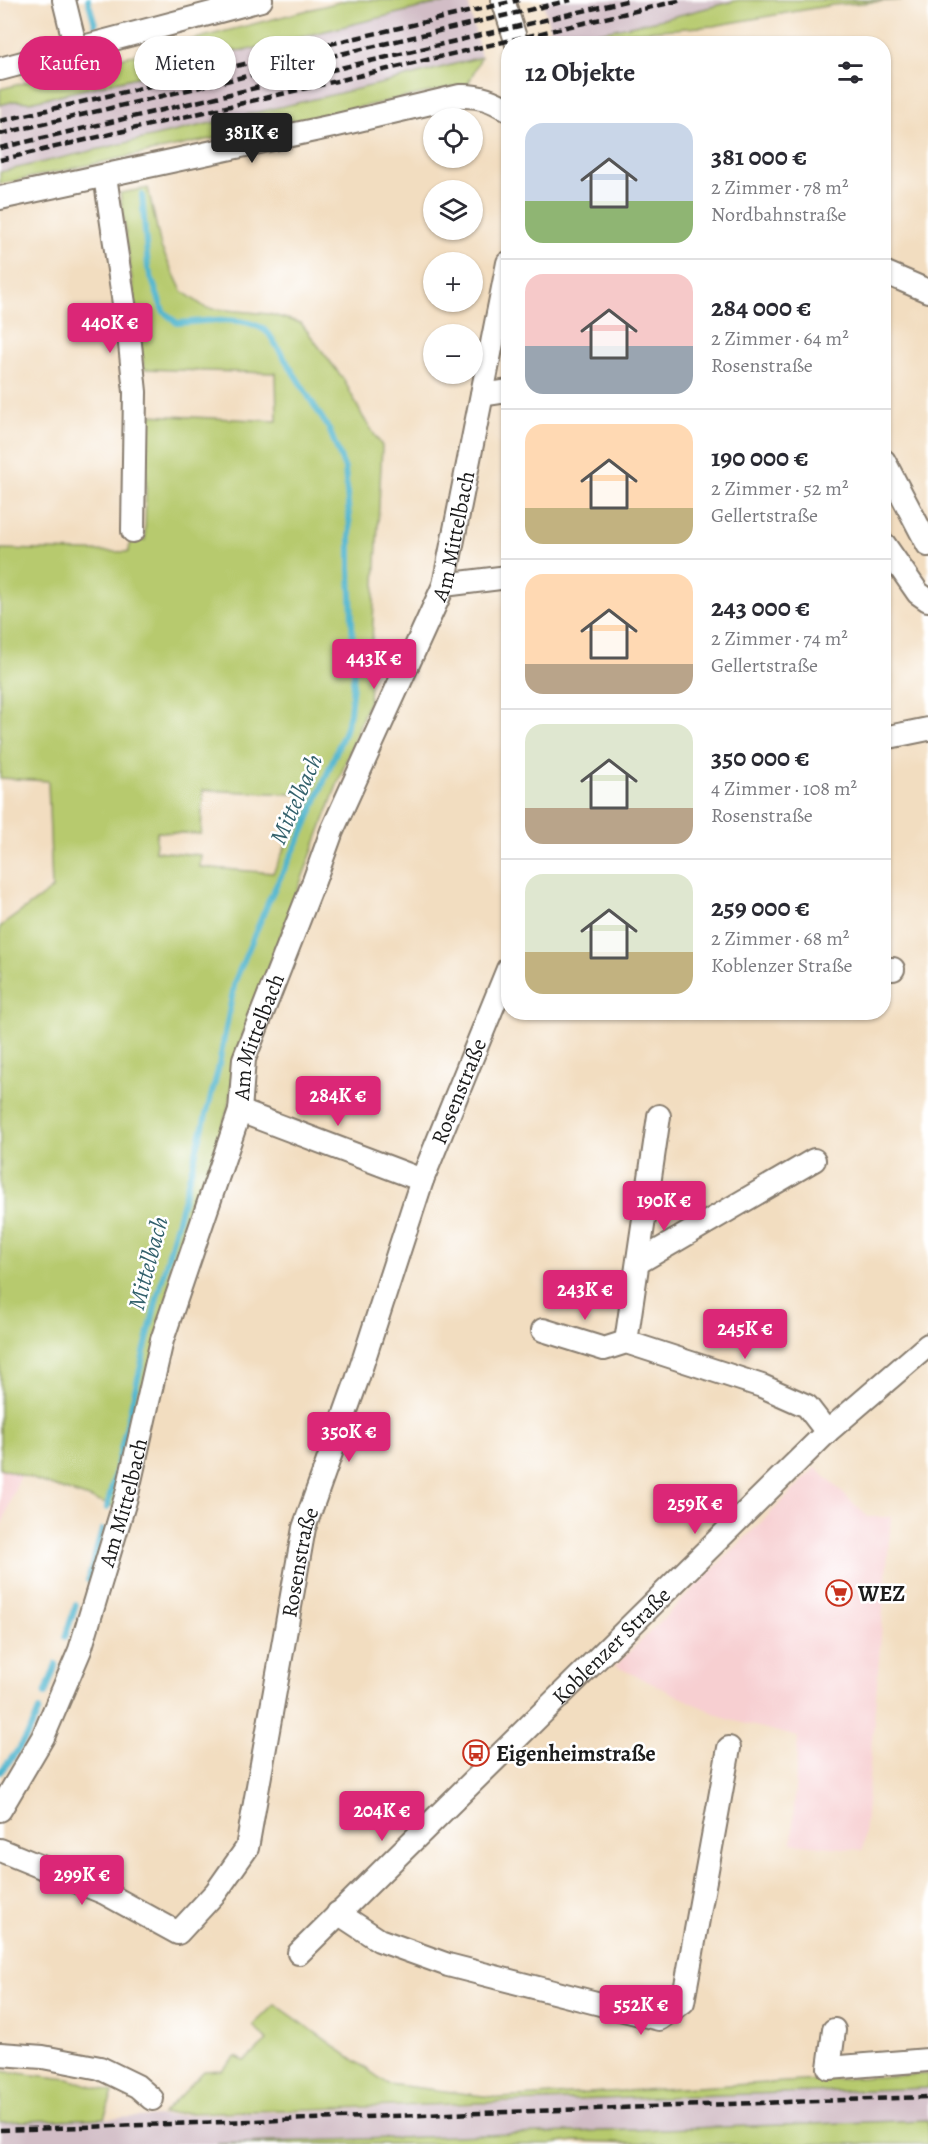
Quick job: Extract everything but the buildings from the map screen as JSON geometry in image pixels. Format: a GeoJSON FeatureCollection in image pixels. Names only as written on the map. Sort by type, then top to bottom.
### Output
{"type":"FeatureCollection","features":[{"type":"Feature","properties":{"kind":"street"},"geometry":{"type":"LineString","coordinates":[[64,0],[73,36]]}},
{"type":"Feature","properties":{"kind":"street"},"geometry":{"type":"LineString","coordinates":[[122,38],[261,0]]}},
{"type":"Feature","properties":{"kind":"street"},"geometry":{"type":"LineString","coordinates":[[503,0],[514,36]]}},
{"type":"Feature","properties":{"kind":"street"},"geometry":{"type":"LineString","coordinates":[[0,69],[18,64]]}},
{"type":"Feature","properties":{"kind":"street"},"geometry":{"type":"LineString","coordinates":[[0,198],[460,96],[472,95],[485,98],[501,106]]}},
{"type":"Feature","properties":{"kind":"street"},"geometry":{"type":"LineString","coordinates":[[105,176],[135,392],[133,531]]}},
{"type":"Feature","properties":{"kind":"street"},"geometry":{"type":"LineString","coordinates":[[891,275],[928,291]]}},
{"type":"Feature","properties":{"kind":"street","name":"Am Mittelbach"},"geometry":{"type":"LineString","coordinates":[[0,1810],[44,1737],[80,1650],[127,1494],[162,1340],[240,1111],[244,1059],[332,831],[444,585],[501,299]]}},
{"type":"Feature","properties":{"kind":"street"},"geometry":{"type":"LineString","coordinates":[[482,395],[501,393]]}},
{"type":"Feature","properties":{"kind":"street"},"geometry":{"type":"LineString","coordinates":[[891,474],[928,544]]}},
{"type":"Feature","properties":{"kind":"street"},"geometry":{"type":"LineString","coordinates":[[891,554],[918,593],[928,600]]}},
{"type":"Feature","properties":{"kind":"street"},"geometry":{"type":"LineString","coordinates":[[444,585],[501,578]]}},
{"type":"Feature","properties":{"kind":"street"},"geometry":{"type":"LineString","coordinates":[[891,737],[928,729]]}},
{"type":"Feature","properties":{"kind":"street","name":"Rosenstraße"},"geometry":{"type":"LineString","coordinates":[[0,1850],[105,1893],[178,1933],[216,1892],[247,1848],[304,1528],[357,1380],[422,1180],[501,986]]}},
{"type":"Feature","properties":{"kind":"street"},"geometry":{"type":"LineString","coordinates":[[240,1111],[422,1180]]}},
{"type":"Feature","properties":{"kind":"street"},"geometry":{"type":"LineString","coordinates":[[626,1342],[659,1116]]}},
{"type":"Feature","properties":{"kind":"street"},"geometry":{"type":"LineString","coordinates":[[639,1262],[814,1160]]}},
{"type":"Feature","properties":{"kind":"street"},"geometry":{"type":"LineString","coordinates":[[543,1330],[604,1348],[626,1342],[762,1386],[807,1406],[827,1432]]}},
{"type":"Feature","properties":{"kind":"street","name":"Koblenzer Straße"},"geometry":{"type":"LineString","coordinates":[[299,1953],[827,1432],[928,1345]]}},
{"type":"Feature","properties":{"kind":"street"},"geometry":{"type":"LineString","coordinates":[[338,1913],[379,1940],[448,1965],[659,2019],[683,2002],[729,1748]]}},
{"type":"Feature","properties":{"kind":"street"},"geometry":{"type":"LineString","coordinates":[[834,2030],[829,2068],[928,2060]]}},
{"type":"Feature","properties":{"kind":"street"},"geometry":{"type":"LineString","coordinates":[[0,2054],[43,2057],[100,2068],[137,2086],[152,2099]]}},
{"type":"Feature","properties":{"kind":"shaded area"},"geometry":{"type":"Polygon","coordinates":[[[543,0],[738,0],[668,18],[581,36],[551,36],[543,0]]]}},
{"type":"Feature","properties":{"kind":"shaded area"},"geometry":{"type":"Polygon","coordinates":[[[468,2],[481,57],[388,82],[0,172],[1,105],[15,101],[30,102],[81,90],[122,90],[122,80],[134,78],[134,90],[236,90],[236,50],[248,50],[248,90],[336,90],[336,36],[305,36],[431,5],[468,2]]]}},
{"type":"Feature","properties":{"kind":"shaded area"},"geometry":{"type":"Polygon","coordinates":[[[0,1468],[20,1475],[0,1531],[0,1468]]]}},
{"type":"Feature","properties":{"kind":"shaded area"},"geometry":{"type":"Polygon","coordinates":[[[816,1468],[868,1517],[891,1517],[863,1850],[792,1843],[798,1737],[727,1719],[615,1666],[816,1468]]]}},
{"type":"Feature","properties":{"kind":"shaded area"},"geometry":{"type":"Polygon","coordinates":[[[928,2088],[928,2120],[216,2144],[0,2144],[0,2122],[928,2088]]]}},
{"type":"Feature","properties":{"kind":"green space"},"geometry":{"type":"Polygon","coordinates":[[[347,0],[475,0],[431,5],[305,36],[248,36],[248,50],[236,51],[236,36],[207,36],[347,0]]]}},
{"type":"Feature","properties":{"kind":"green space"},"geometry":{"type":"Polygon","coordinates":[[[738,0],[902,0],[832,5],[713,26],[581,36],[668,18],[738,0]]]}},
{"type":"Feature","properties":{"kind":"green space"},"geometry":{"type":"Polygon","coordinates":[[[134,55],[134,78],[122,80],[122,58],[134,55]]]}},
{"type":"Feature","properties":{"kind":"green space"},"geometry":{"type":"Polygon","coordinates":[[[481,57],[468,84],[0,184],[0,172],[388,82],[481,57]]]}},
{"type":"Feature","properties":{"kind":"green space"},"geometry":{"type":"Polygon","coordinates":[[[18,84],[18,90],[81,90],[30,102],[15,101],[0,105],[0,89],[18,84]]]}},
{"type":"Feature","properties":{"kind":"green space"},"geometry":{"type":"Polygon","coordinates":[[[148,188],[161,247],[182,291],[206,308],[269,314],[301,323],[344,380],[363,417],[382,446],[369,700],[235,1057],[229,1105],[158,1338],[121,1509],[0,1468],[0,927],[52,889],[48,781],[0,778],[0,549],[129,552],[130,540],[145,540],[147,415],[277,421],[276,373],[144,369],[120,193],[148,188]],[[203,790],[201,834],[157,832],[155,851],[201,855],[200,867],[273,873],[310,795],[203,790]]]}},
{"type":"Feature","properties":{"kind":"green space"},"geometry":{"type":"Polygon","coordinates":[[[275,2004],[388,2084],[500,2098],[928,2074],[928,2088],[162,2114],[204,2071],[222,2070],[236,2057],[244,2061],[267,2041],[253,2025],[275,2004]]]}},
{"type":"Feature","properties":{"kind":"green space"},"geometry":{"type":"Polygon","coordinates":[[[0,2071],[68,2079],[113,2092],[104,2118],[0,2122],[0,2071]]]}},
{"type":"Feature","properties":{"kind":"green space"},"geometry":{"type":"Polygon","coordinates":[[[928,2120],[928,2144],[671,2144],[575,2141],[552,2144],[216,2144],[928,2120]]]}},
{"type":"Feature","properties":{"kind":"waterway"},"geometry":{"type":"LineString","coordinates":[[88,0],[95,24]]}},
{"type":"Feature","properties":{"kind":"waterway","name":"Mittelbach"},"geometry":{"type":"LineString","coordinates":[[107,1508],[157,1298],[218,1070],[235,981],[270,898],[303,832],[344,733],[350,713],[354,673],[350,529],[345,469],[329,429],[269,334],[260,327],[250,323],[226,320],[177,323],[163,311],[148,268],[142,195]]}},
{"type":"Feature","properties":{"kind":"waterway","name":"Mittelbach"},"geometry":{"type":"LineString","coordinates":[[88,1580],[102,1530]]}},
{"type":"Feature","properties":{"kind":"waterway","name":"Mittelbach"},"geometry":{"type":"LineString","coordinates":[[65,1637],[76,1605]]}},
{"type":"Feature","properties":{"kind":"waterway","name":"Mittelbach"},"geometry":{"type":"LineString","coordinates":[[45,1694],[56,1664]]}},
{"type":"Feature","properties":{"kind":"waterway","name":"Mittelbach"},"geometry":{"type":"LineString","coordinates":[[0,1772],[32,1728],[39,1710]]}},
{"type":"Feature","properties":{"kind":"railway"},"geometry":{"type":"LineString","coordinates":[[0,121],[519,0]]}},
{"type":"Feature","properties":{"kind":"railway"},"geometry":{"type":"LineString","coordinates":[[0,134],[571,0]]}},
{"type":"Feature","properties":{"kind":"railway"},"geometry":{"type":"LineString","coordinates":[[0,148],[630,0]]}},
{"type":"Feature","properties":{"kind":"railway"},"geometry":{"type":"LineString","coordinates":[[529,36],[682,0]]}},
{"type":"Feature","properties":{"kind":"railway"},"geometry":{"type":"LineString","coordinates":[[0,160],[501,42]]}},
{"type":"Feature","properties":{"kind":"railway"},"geometry":{"type":"LineString","coordinates":[[0,2130],[928,2097]]}},
{"type":"Feature","properties":{"kind":"place","name":"WEZ"},"geometry":{"type":"Point","coordinates":[839,1593]}},
{"type":"Feature","properties":{"kind":"place","name":"Eigenheimstraße"},"geometry":{"type":"Point","coordinates":[476,1753]}}]}
